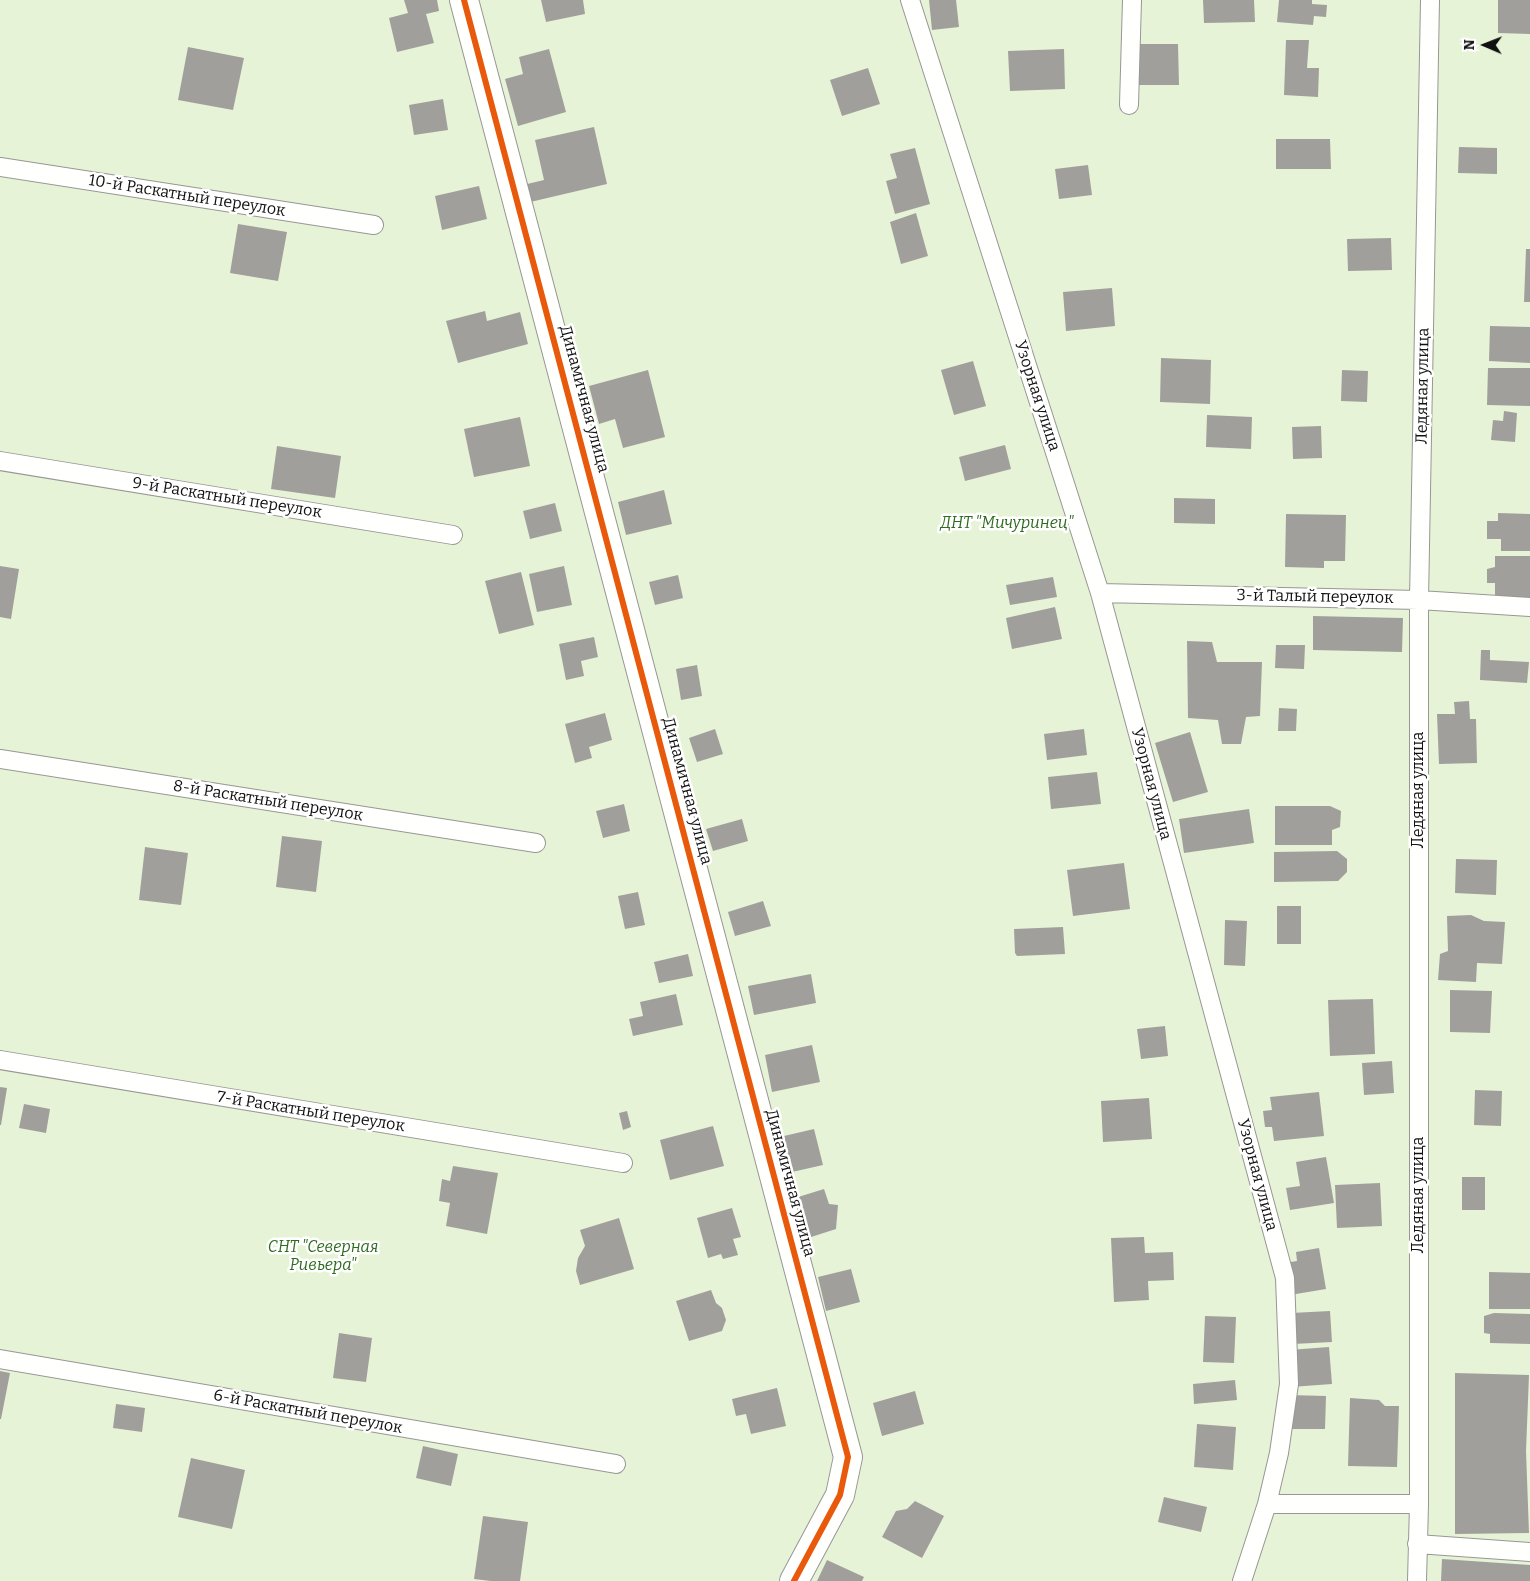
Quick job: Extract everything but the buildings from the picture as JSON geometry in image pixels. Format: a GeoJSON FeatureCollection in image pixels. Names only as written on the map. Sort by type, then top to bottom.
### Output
{"type":"FeatureCollection","features":[{"type":"Feature","properties":{"kind":"street","name":"Динамичная улица"},"geometry":{"type":"LineString","coordinates":[[464,0],[848,1457],[840,1494],[794,1581]]}},
{"type":"Feature","properties":{"kind":"lane","name":"Узорная улица"},"geometry":{"type":"LineString","coordinates":[[910,0],[1100,593],[1285,1278],[1289,1384],[1279,1453],[1267,1504],[1242,1581]]}},
{"type":"Feature","properties":{"kind":"lane"},"geometry":{"type":"LineString","coordinates":[[1129,105],[1132,0]]}},
{"type":"Feature","properties":{"kind":"lane","name":"Ледяная улица"},"geometry":{"type":"LineString","coordinates":[[1417,1581],[1419,1504],[1419,600],[1430,0]]}},
{"type":"Feature","properties":{"kind":"lane","name":"10-й Раскатный переулок"},"geometry":{"type":"LineString","coordinates":[[0,167],[374,225]]}},
{"type":"Feature","properties":{"kind":"lane","name":"9-й Раскатный переулок"},"geometry":{"type":"LineString","coordinates":[[0,461],[454,535]]}},
{"type":"Feature","properties":{"kind":"lane","name":"3-й Талый переулок"},"geometry":{"type":"LineString","coordinates":[[1100,593],[1419,600],[1530,607]]}},
{"type":"Feature","properties":{"kind":"lane","name":"8-й Раскатный переулок"},"geometry":{"type":"LineString","coordinates":[[0,759],[536,843]]}},
{"type":"Feature","properties":{"kind":"lane","name":"7-й Раскатный переулок"},"geometry":{"type":"LineString","coordinates":[[0,1060],[623,1163]]}},
{"type":"Feature","properties":{"kind":"lane","name":"6-й Раскатный переулок"},"geometry":{"type":"LineString","coordinates":[[0,1359],[616,1464]]}},
{"type":"Feature","properties":{"kind":"lane"},"geometry":{"type":"LineString","coordinates":[[1267,1504],[1419,1504]]}},
{"type":"Feature","properties":{"kind":"lane"},"geometry":{"type":"LineString","coordinates":[[1417,1544],[1530,1552]]}},
{"type":"Feature","properties":{"kind":"green space","name":"ДНТ \"Мичуринец\""},"geometry":{"type":"Polygon","coordinates":[[[0,0],[1530,0],[1530,1581],[0,1581],[0,0]]]}},
{"type":"Feature","properties":{"kind":"cycle path"},"geometry":{"type":"LineString","coordinates":[[464,0],[848,1457],[840,1495],[794,1581]]}},
{"type":"Feature","properties":{"kind":"park label","name":"СНТ \"Северная Ривьера\""},"geometry":{"type":"Point","coordinates":[323,1257]}}]}
